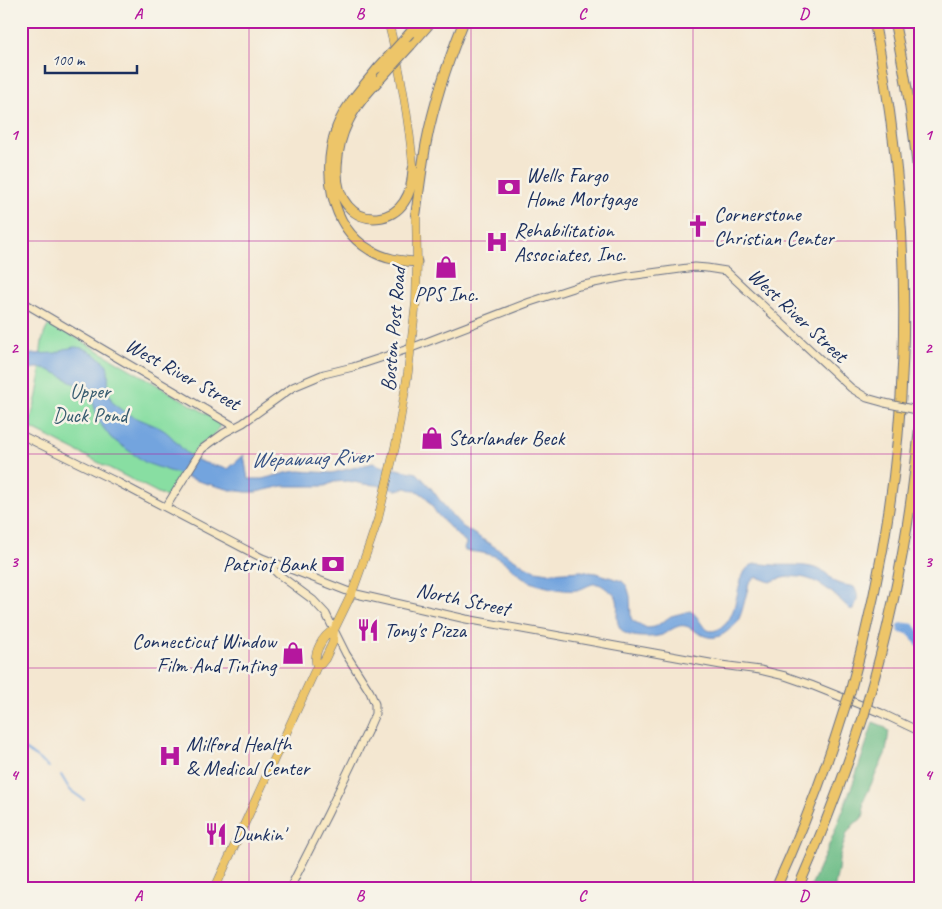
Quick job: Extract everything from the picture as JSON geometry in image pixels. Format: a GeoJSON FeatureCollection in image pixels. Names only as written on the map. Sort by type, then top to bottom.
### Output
{"type":"FeatureCollection","features":[{"type":"Feature","properties":{"kind":"highway"},"geometry":{"type":"LineString","coordinates":[[417,262],[390,258],[370,250],[362,245],[346,229],[332,193],[330,158],[334,137],[348,106],[378,68],[421,21]]}},
{"type":"Feature","properties":{"kind":"highway"},"geometry":{"type":"LineString","coordinates":[[413,169],[408,196],[400,208],[388,216],[366,217],[352,210],[343,199],[338,182],[337,165],[341,139],[347,123],[358,105],[432,21]]}},
{"type":"Feature","properties":{"kind":"highway"},"geometry":{"type":"LineString","coordinates":[[416,213],[424,156],[434,107],[448,62],[464,21]]}},
{"type":"Feature","properties":{"kind":"highway"},"geometry":{"type":"LineString","coordinates":[[776,888],[812,803],[850,692],[869,616],[887,528],[898,437],[904,342],[899,190],[889,106],[874,21]]}},
{"type":"Feature","properties":{"kind":"highway"},"geometry":{"type":"LineString","coordinates":[[894,21],[911,115],[921,213]]}},
{"type":"Feature","properties":{"kind":"highway"},"geometry":{"type":"LineString","coordinates":[[798,888],[840,787],[864,715],[888,626],[915,472],[921,410]]}},
{"type":"Feature","properties":{"kind":"main road","name":"Boston Post Road"},"geometry":{"type":"LineString","coordinates":[[215,888],[317,666],[325,660],[333,642],[334,630],[352,593],[374,533],[392,463],[405,395],[411,348],[416,302],[417,262],[413,169],[403,87],[388,21]]}},
{"type":"Feature","properties":{"kind":"main road","name":"West River Street"},"geometry":{"type":"LineString","coordinates":[[21,301],[235,426],[302,382],[411,348],[530,302],[579,286],[629,276],[695,267],[707,268],[726,271],[850,388],[867,398],[921,410]]}},
{"type":"Feature","properties":{"kind":"main road"},"geometry":{"type":"LineString","coordinates":[[166,507],[202,449],[235,426]]}},
{"type":"Feature","properties":{"kind":"main road","name":"North Street"},"geometry":{"type":"LineString","coordinates":[[21,435],[166,507],[223,539],[262,558],[352,593],[466,619],[777,674],[829,692],[921,732]]}},
{"type":"Feature","properties":{"kind":"main road"},"geometry":{"type":"LineString","coordinates":[[262,558],[278,574],[313,600],[326,614],[346,654],[373,696],[375,704],[371,723],[290,888]]}},
{"type":"Feature","properties":{"kind":"green space","name":"Upper Duck Pond"},"geometry":{"type":"Polygon","coordinates":[[[51,323],[219,421],[216,433],[201,444],[193,453],[166,497],[29,427],[39,384],[42,344],[51,323]]]}},
{"type":"Feature","properties":{"kind":"green space"},"geometry":{"type":"Polygon","coordinates":[[[873,722],[889,731],[886,752],[863,802],[864,815],[847,833],[839,859],[835,888],[810,888],[844,806],[873,722]]]}},
{"type":"Feature","properties":{"kind":"water"},"geometry":{"type":"Polygon","coordinates":[[[74,347],[92,353],[107,365],[109,391],[114,404],[133,416],[165,431],[195,459],[228,469],[244,455],[249,479],[262,479],[299,471],[332,473],[373,463],[417,473],[463,527],[525,566],[536,571],[549,573],[581,571],[596,573],[622,581],[627,586],[630,596],[631,618],[647,628],[655,627],[671,616],[690,611],[708,630],[719,629],[732,614],[743,575],[748,568],[755,564],[812,567],[818,569],[837,583],[854,587],[857,593],[857,601],[853,610],[851,610],[833,593],[815,581],[805,578],[783,578],[770,582],[757,577],[749,584],[738,621],[719,636],[708,637],[682,626],[658,636],[643,637],[629,635],[618,625],[617,601],[613,593],[598,584],[580,589],[562,590],[536,584],[518,574],[498,558],[484,553],[465,551],[465,541],[437,514],[426,497],[419,492],[406,488],[396,490],[348,481],[334,482],[325,486],[283,486],[256,492],[246,492],[201,482],[146,463],[111,438],[98,420],[91,394],[60,375],[44,368],[34,368],[21,372],[21,356],[56,353],[74,347]]]}},
{"type":"Feature","properties":{"kind":"waterway"},"geometry":{"type":"LineString","coordinates":[[903,628],[911,629],[921,642]]}},
{"type":"Feature","properties":{"kind":"waterway"},"geometry":{"type":"LineString","coordinates":[[21,747],[49,767]]}},
{"type":"Feature","properties":{"kind":"waterway"},"geometry":{"type":"LineString","coordinates":[[61,775],[70,790],[84,800]]}},
{"type":"Feature","properties":{"kind":"place","name":"Wells Fargo Home Mortgage"},"geometry":{"type":"Point","coordinates":[509,187]}},
{"type":"Feature","properties":{"kind":"place","name":"Cornerstone Christian Center"},"geometry":{"type":"Point","coordinates":[698,226]}},
{"type":"Feature","properties":{"kind":"place","name":"Rehabilitation Associates, Inc."},"geometry":{"type":"Point","coordinates":[497,242]}},
{"type":"Feature","properties":{"kind":"place","name":"PPS Inc."},"geometry":{"type":"Point","coordinates":[446,267]}},
{"type":"Feature","properties":{"kind":"place","name":"Starlander Beck"},"geometry":{"type":"Point","coordinates":[432,438]}},
{"type":"Feature","properties":{"kind":"place","name":"Patriot Bank"},"geometry":{"type":"Point","coordinates":[333,564]}},
{"type":"Feature","properties":{"kind":"place","name":"Tony's Pizza"},"geometry":{"type":"Point","coordinates":[368,630]}},
{"type":"Feature","properties":{"kind":"place","name":"Connecticut Window Film And Tinting"},"geometry":{"type":"Point","coordinates":[293,653]}},
{"type":"Feature","properties":{"kind":"place","name":"Milford Health & Medical Center"},"geometry":{"type":"Point","coordinates":[170,756]}},
{"type":"Feature","properties":{"kind":"place","name":"Dunkin'"},"geometry":{"type":"Point","coordinates":[216,834]}},
{"type":"Feature","properties":{"kind":"water label","name":"Wepawaug River"},"geometry":{"type":"Point","coordinates":[311,458]}}]}
